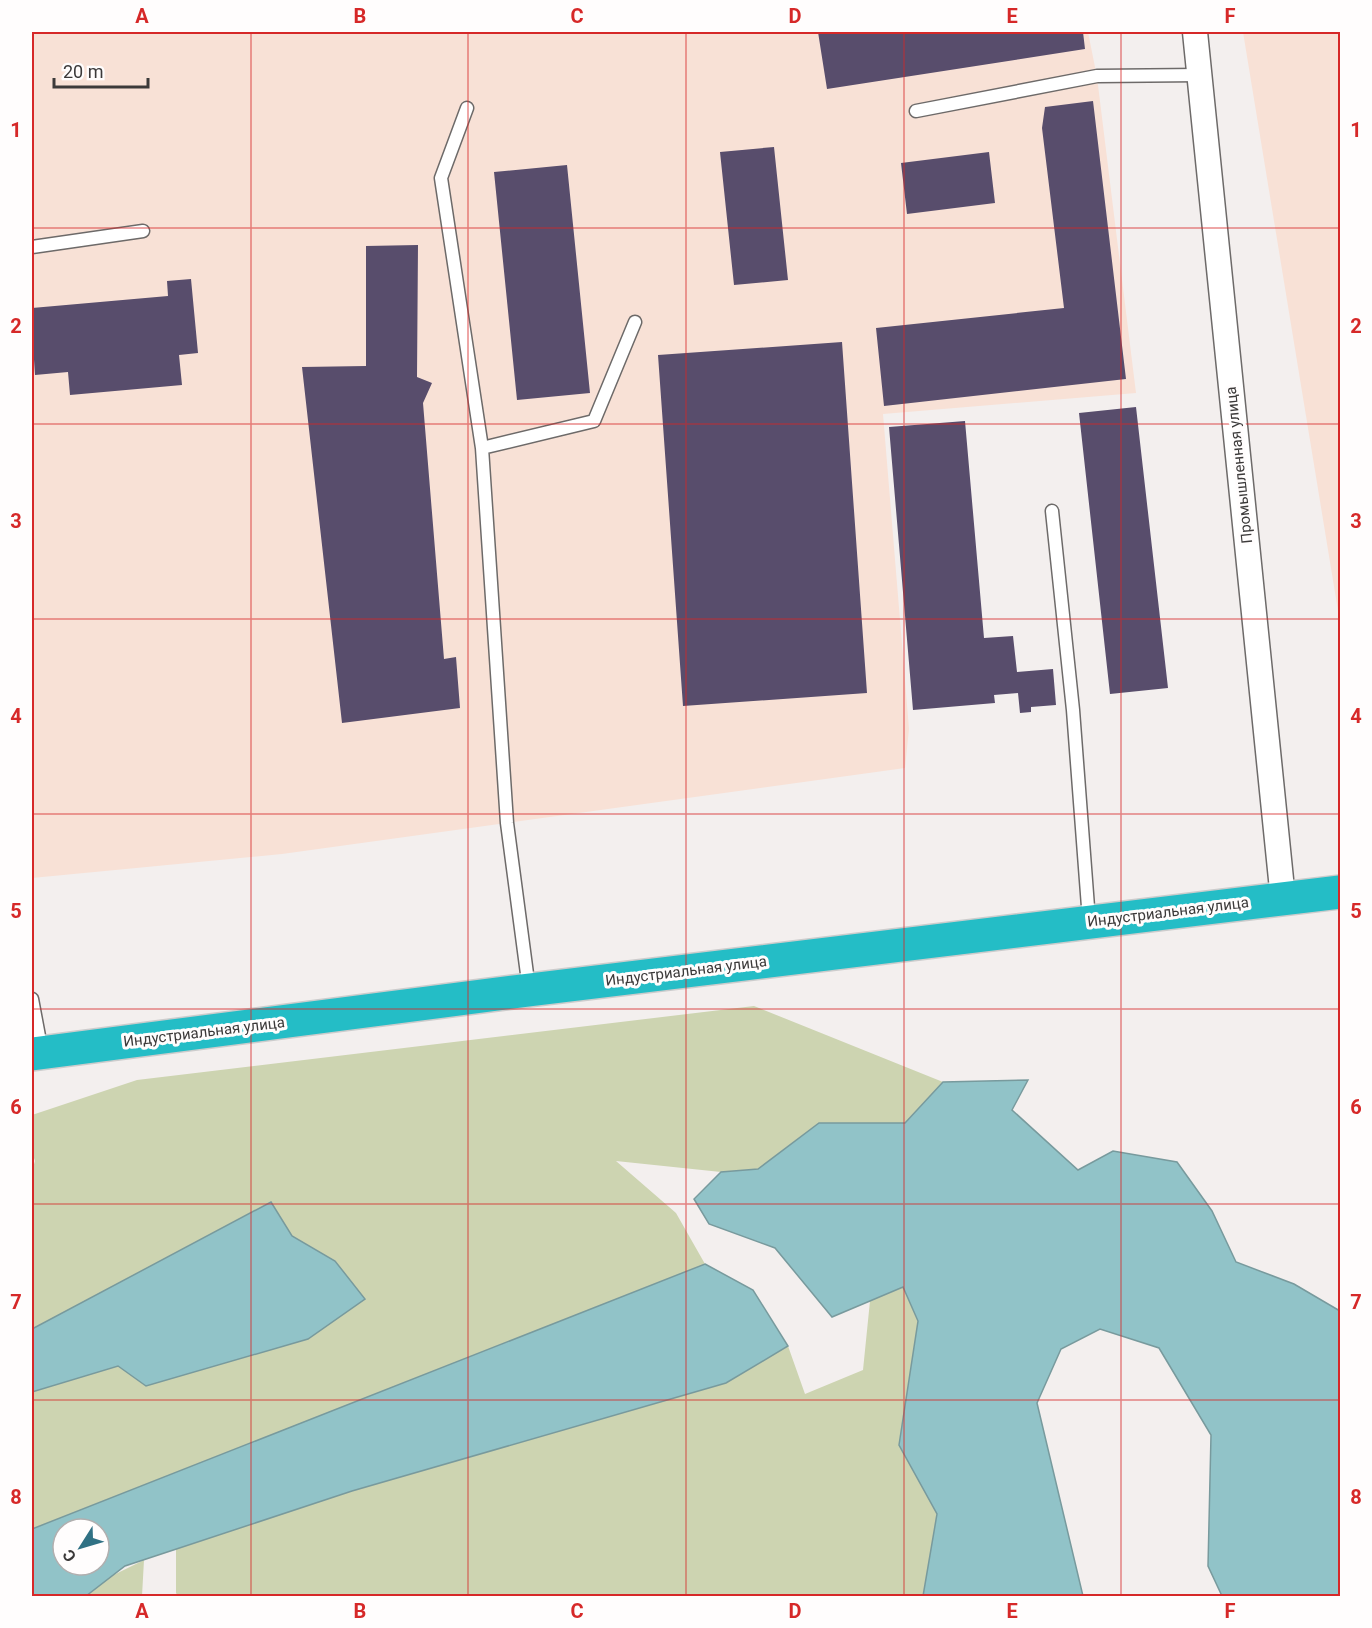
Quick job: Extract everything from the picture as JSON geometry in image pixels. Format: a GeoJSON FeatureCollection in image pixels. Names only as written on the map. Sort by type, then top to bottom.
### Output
{"type":"FeatureCollection","features":[{"type":"Feature","properties":{"kind":"highway","name":"Индустриальная улица"},"geometry":{"type":"LineString","coordinates":[[37,1054],[529,990],[1341,892]]}},
{"type":"Feature","properties":{"kind":"street","name":"Промышленная улица"},"geometry":{"type":"LineString","coordinates":[[1195,32],[1283,899]]}},
{"type":"Feature","properties":{"kind":"lane"},"geometry":{"type":"LineString","coordinates":[[916,111],[1097,76],[1200,75]]}},
{"type":"Feature","properties":{"kind":"lane"},"geometry":{"type":"LineString","coordinates":[[467,108],[441,178],[482,448],[507,823],[529,990]]}},
{"type":"Feature","properties":{"kind":"lane"},"geometry":{"type":"LineString","coordinates":[[32,247],[143,231]]}},
{"type":"Feature","properties":{"kind":"lane"},"geometry":{"type":"LineString","coordinates":[[482,448],[594,421],[635,322]]}},
{"type":"Feature","properties":{"kind":"lane"},"geometry":{"type":"LineString","coordinates":[[1052,511],[1073,710],[1089,921]]}},
{"type":"Feature","properties":{"kind":"lane"},"geometry":{"type":"LineString","coordinates":[[32,999],[37,1054]]}},
{"type":"Feature","properties":{"kind":"shaded area"},"geometry":{"type":"Polygon","coordinates":[[[32,32],[1088,32],[1097,77],[1136,393],[883,414],[909,729],[905,768],[282,854],[32,878],[32,32]]]}},
{"type":"Feature","properties":{"kind":"shaded area"},"geometry":{"type":"Polygon","coordinates":[[[1243,32],[1340,32],[1340,623],[1243,32]]]}},
{"type":"Feature","properties":{"kind":"green space"},"geometry":{"type":"Polygon","coordinates":[[[754,1006],[943,1082],[905,1123],[819,1123],[758,1169],[721,1172],[616,1161],[676,1213],[705,1264],[659,1311],[111,1524],[111,1517],[51,1517],[51,1538],[32,1553],[32,1171],[35,1161],[32,1152],[32,1115],[137,1080],[754,1006]]]}},
{"type":"Feature","properties":{"kind":"green space"},"geometry":{"type":"Polygon","coordinates":[[[903,1286],[918,1321],[899,1445],[937,1514],[923,1596],[178,1596],[176,1593],[176,1549],[352,1491],[726,1383],[788,1346],[805,1394],[863,1370],[870,1301],[903,1286]]]}},
{"type":"Feature","properties":{"kind":"green space"},"geometry":{"type":"Polygon","coordinates":[[[144,1560],[142,1596],[71,1596],[111,1577],[144,1560]]]}},
{"type":"Feature","properties":{"kind":"water"},"geometry":{"type":"Polygon","coordinates":[[[1028,1080],[1012,1110],[1078,1170],[1113,1151],[1177,1162],[1212,1211],[1236,1262],[1294,1284],[1340,1311],[1340,1596],[1222,1596],[1208,1566],[1211,1435],[1159,1348],[1100,1329],[1061,1349],[1037,1403],[1083,1596],[923,1596],[937,1514],[899,1445],[918,1321],[903,1287],[832,1317],[775,1248],[709,1224],[694,1199],[721,1172],[758,1169],[819,1123],[905,1123],[943,1082],[1028,1080]]]}},
{"type":"Feature","properties":{"kind":"water"},"geometry":{"type":"Polygon","coordinates":[[[271,1202],[292,1236],[335,1261],[365,1299],[308,1339],[146,1386],[118,1366],[32,1392],[32,1329],[271,1202]]]}},
{"type":"Feature","properties":{"kind":"water"},"geometry":{"type":"Polygon","coordinates":[[[705,1264],[753,1290],[788,1346],[726,1383],[352,1491],[125,1566],[111,1577],[111,1517],[62,1517],[705,1264]]]}},
{"type":"Feature","properties":{"kind":"water"},"geometry":{"type":"Polygon","coordinates":[[[51,1522],[51,1577],[111,1577],[86,1596],[32,1596],[32,1529],[51,1522]]]}},
{"type":"Feature","properties":{"kind":"building"},"geometry":{"type":"Polygon","coordinates":[[[818,32],[1083,32],[1085,49],[827,89],[818,32]]]}},
{"type":"Feature","properties":{"kind":"building"},"geometry":{"type":"Polygon","coordinates":[[[1093,101],[1126,379],[884,406],[876,328],[1064,308],[1042,128],[1045,107],[1093,101]]]}},
{"type":"Feature","properties":{"kind":"building"},"geometry":{"type":"Polygon","coordinates":[[[774,147],[788,280],[734,285],[720,152],[774,147]]]}},
{"type":"Feature","properties":{"kind":"building"},"geometry":{"type":"Polygon","coordinates":[[[989,152],[995,203],[907,214],[901,163],[989,152]]]}},
{"type":"Feature","properties":{"kind":"building"},"geometry":{"type":"Polygon","coordinates":[[[567,165],[590,393],[517,400],[494,172],[567,165]]]}},
{"type":"Feature","properties":{"kind":"building"},"geometry":{"type":"Polygon","coordinates":[[[418,245],[417,377],[432,383],[423,403],[444,659],[456,657],[460,708],[342,723],[302,367],[366,366],[366,246],[418,245]]]}},
{"type":"Feature","properties":{"kind":"building"},"geometry":{"type":"Polygon","coordinates":[[[191,279],[198,353],[179,355],[182,385],[70,395],[68,372],[35,375],[32,308],[168,296],[167,281],[191,279]]]}},
{"type":"Feature","properties":{"kind":"building"},"geometry":{"type":"Polygon","coordinates":[[[842,342],[867,693],[683,706],[658,355],[842,342]]]}},
{"type":"Feature","properties":{"kind":"building"},"geometry":{"type":"Polygon","coordinates":[[[1136,407],[1168,688],[1110,694],[1079,413],[1136,407]]]}},
{"type":"Feature","properties":{"kind":"building"},"geometry":{"type":"Polygon","coordinates":[[[965,421],[984,638],[1013,636],[1017,672],[1053,669],[1056,705],[1031,707],[1031,712],[1020,713],[1018,693],[994,695],[995,703],[913,710],[889,427],[965,421]]]}}]}
